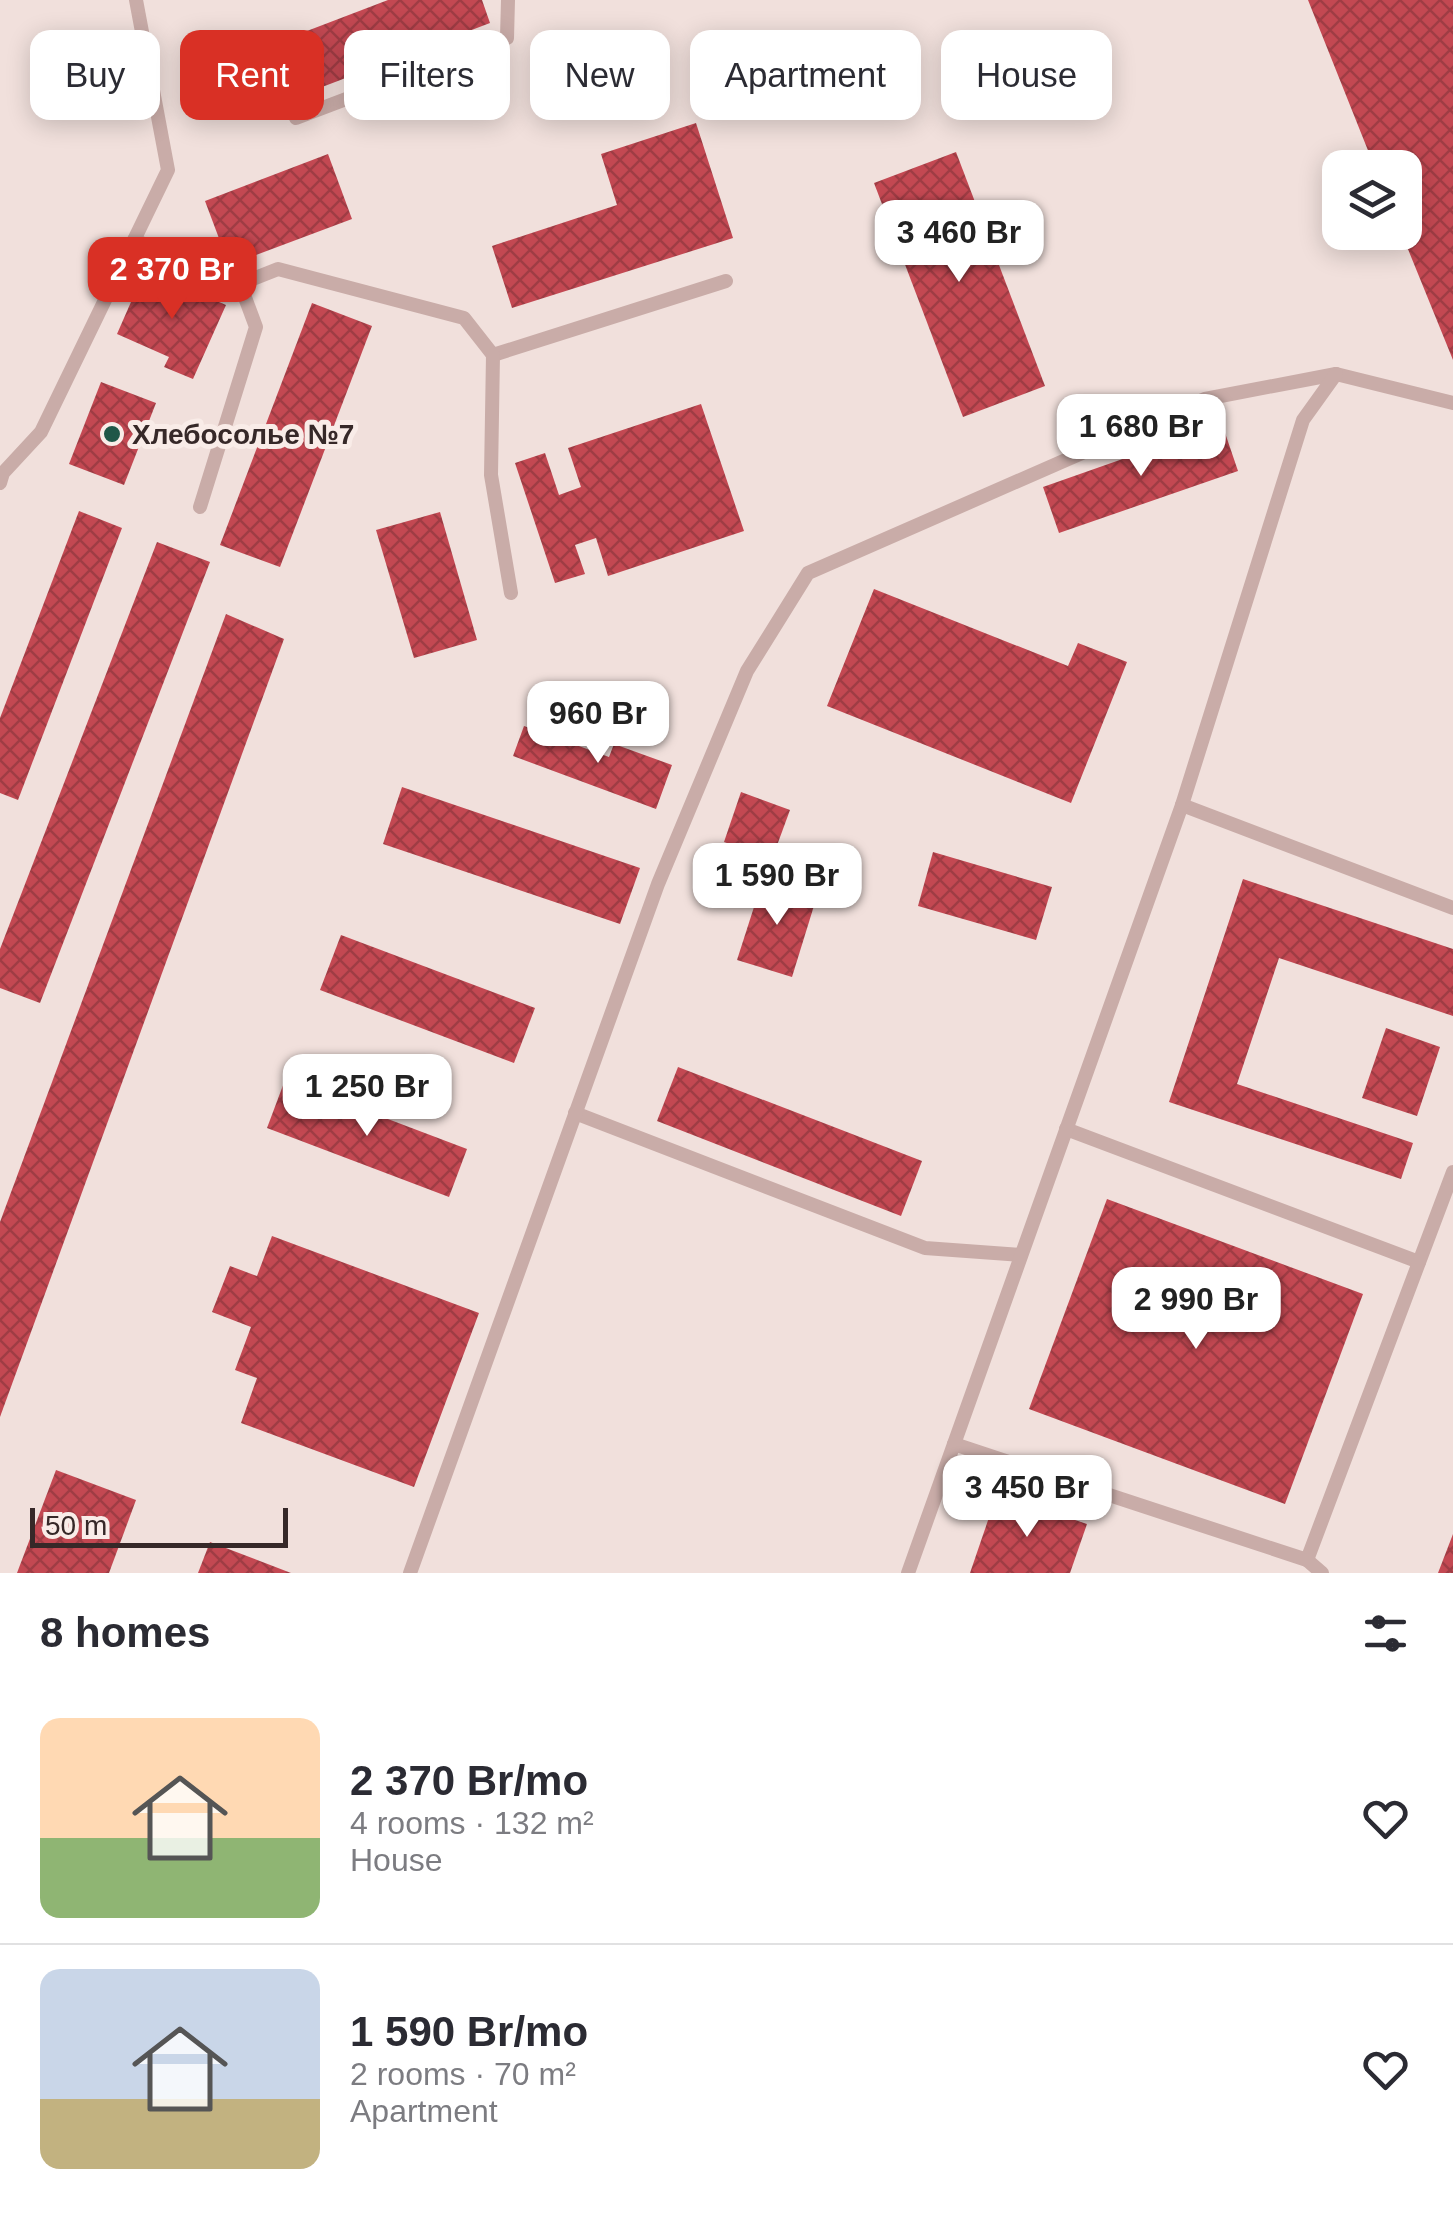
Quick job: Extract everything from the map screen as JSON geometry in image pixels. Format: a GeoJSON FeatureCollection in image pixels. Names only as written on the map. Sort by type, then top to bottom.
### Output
{"type":"FeatureCollection","features":[{"type":"Feature","properties":{"kind":"lane"},"geometry":{"type":"LineString","coordinates":[[1,473],[41,432],[168,170],[136,0]]}},
{"type":"Feature","properties":{"kind":"lane"},"geometry":{"type":"LineString","coordinates":[[324,107],[507,38],[508,0]]}},
{"type":"Feature","properties":{"kind":"lane"},"geometry":{"type":"LineString","coordinates":[[134,240],[240,284],[278,269],[464,318],[493,354],[491,475],[511,594]]}},
{"type":"Feature","properties":{"kind":"lane"},"geometry":{"type":"LineString","coordinates":[[493,354],[726,280]]}},
{"type":"Feature","properties":{"kind":"lane"},"geometry":{"type":"LineString","coordinates":[[200,507],[256,328],[240,284]]}},
{"type":"Feature","properties":{"kind":"lane"},"geometry":{"type":"LineString","coordinates":[[410,1573],[658,884],[747,671],[808,573],[1204,399],[1336,374],[1453,403]]}},
{"type":"Feature","properties":{"kind":"lane"},"geometry":{"type":"LineString","coordinates":[[908,1573],[1182,805],[1303,420],[1336,374]]}},
{"type":"Feature","properties":{"kind":"lane"},"geometry":{"type":"LineString","coordinates":[[1182,805],[1453,908]]}},
{"type":"Feature","properties":{"kind":"lane"},"geometry":{"type":"LineString","coordinates":[[575,1113],[924,1248],[1021,1255]]}},
{"type":"Feature","properties":{"kind":"lane"},"geometry":{"type":"LineString","coordinates":[[1066,1129],[1419,1262]]}},
{"type":"Feature","properties":{"kind":"lane"},"geometry":{"type":"LineString","coordinates":[[1307,1560],[1453,1172]]}},
{"type":"Feature","properties":{"kind":"lane"},"geometry":{"type":"LineString","coordinates":[[954,1444],[1307,1560],[1322,1573]]}},
{"type":"Feature","properties":{"kind":"building"},"geometry":{"type":"Polygon","coordinates":[[[388,0],[482,0],[490,23],[472,30],[344,30],[344,79],[324,86],[324,30],[310,30],[388,0]]]}},
{"type":"Feature","properties":{"kind":"building"},"geometry":{"type":"Polygon","coordinates":[[[1308,0],[1453,0],[1453,360],[1408,250],[1422,250],[1422,150],[1368,150],[1308,0]]]}},
{"type":"Feature","properties":{"kind":"building"},"geometry":{"type":"Polygon","coordinates":[[[696,123],[733,238],[512,308],[492,246],[617,205],[601,154],[696,123]]]}},
{"type":"Feature","properties":{"kind":"building"},"geometry":{"type":"Polygon","coordinates":[[[956,152],[1045,386],[963,417],[874,183],[956,152]]]}},
{"type":"Feature","properties":{"kind":"building"},"geometry":{"type":"Polygon","coordinates":[[[328,154],[352,219],[229,265],[205,201],[328,154]]]}},
{"type":"Feature","properties":{"kind":"building"},"geometry":{"type":"Polygon","coordinates":[[[145,270],[226,305],[193,379],[164,367],[169,357],[117,334],[145,270]]]}},
{"type":"Feature","properties":{"kind":"building"},"geometry":{"type":"Polygon","coordinates":[[[312,303],[372,326],[280,567],[220,545],[312,303]]]}},
{"type":"Feature","properties":{"kind":"building","name":"Хлебосолье №7"},"geometry":{"type":"Polygon","coordinates":[[[101,382],[156,403],[124,485],[69,464],[101,382]]]}},
{"type":"Feature","properties":{"kind":"building"},"geometry":{"type":"Polygon","coordinates":[[[701,404],[744,531],[608,576],[596,538],[575,545],[585,574],[555,583],[515,463],[545,453],[559,495],[581,487],[568,448],[701,404]]]}},
{"type":"Feature","properties":{"kind":"building"},"geometry":{"type":"Polygon","coordinates":[[[1222,424],[1238,471],[1059,533],[1043,487],[1222,424]]]}},
{"type":"Feature","properties":{"kind":"building"},"geometry":{"type":"Polygon","coordinates":[[[79,511],[122,528],[18,800],[0,793],[0,718],[79,511]]]}},
{"type":"Feature","properties":{"kind":"building"},"geometry":{"type":"Polygon","coordinates":[[[440,512],[477,640],[414,658],[376,530],[440,512]]]}},
{"type":"Feature","properties":{"kind":"building"},"geometry":{"type":"Polygon","coordinates":[[[157,542],[210,562],[40,1003],[0,988],[0,949],[157,542]]]}},
{"type":"Feature","properties":{"kind":"building"},"geometry":{"type":"Polygon","coordinates":[[[874,589],[1068,666],[1078,643],[1127,662],[1071,803],[827,706],[874,589]]]}},
{"type":"Feature","properties":{"kind":"building"},"geometry":{"type":"Polygon","coordinates":[[[226,614],[284,639],[0,1417],[0,1222],[226,614]]]}},
{"type":"Feature","properties":{"kind":"building"},"geometry":{"type":"Polygon","coordinates":[[[524,726],[609,757],[614,744],[672,765],[656,809],[513,756],[524,726]]]}},
{"type":"Feature","properties":{"kind":"building"},"geometry":{"type":"Polygon","coordinates":[[[402,787],[640,868],[620,924],[383,844],[402,787]]]}},
{"type":"Feature","properties":{"kind":"building"},"geometry":{"type":"Polygon","coordinates":[[[741,792],[790,810],[772,859],[724,842],[741,792]]]}},
{"type":"Feature","properties":{"kind":"building"},"geometry":{"type":"Polygon","coordinates":[[[933,852],[1052,887],[1036,940],[918,906],[933,852]]]}},
{"type":"Feature","properties":{"kind":"building"},"geometry":{"type":"Polygon","coordinates":[[[763,879],[817,896],[792,977],[737,960],[763,879]]]}},
{"type":"Feature","properties":{"kind":"building"},"geometry":{"type":"Polygon","coordinates":[[[1243,879],[1453,949],[1453,1016],[1279,958],[1237,1084],[1413,1143],[1401,1179],[1169,1102],[1243,879]]]}},
{"type":"Feature","properties":{"kind":"building"},"geometry":{"type":"Polygon","coordinates":[[[341,935],[535,1008],[514,1063],[320,990],[341,935]]]}},
{"type":"Feature","properties":{"kind":"building"},"geometry":{"type":"Polygon","coordinates":[[[1386,1028],[1440,1047],[1417,1116],[1362,1098],[1386,1028]]]}},
{"type":"Feature","properties":{"kind":"building"},"geometry":{"type":"Polygon","coordinates":[[[678,1067],[922,1161],[901,1216],[657,1121],[678,1067]]]}},
{"type":"Feature","properties":{"kind":"building"},"geometry":{"type":"Polygon","coordinates":[[[285,1080],[467,1149],[449,1197],[267,1128],[285,1080]]]}},
{"type":"Feature","properties":{"kind":"building"},"geometry":{"type":"Polygon","coordinates":[[[1107,1199],[1363,1294],[1285,1504],[1029,1409],[1107,1199]]]}},
{"type":"Feature","properties":{"kind":"building"},"geometry":{"type":"Polygon","coordinates":[[[272,1236],[479,1313],[414,1487],[241,1423],[257,1378],[235,1370],[251,1327],[212,1312],[230,1266],[257,1276],[272,1236]]]}},
{"type":"Feature","properties":{"kind":"building"},"geometry":{"type":"Polygon","coordinates":[[[56,1470],[136,1500],[109,1573],[17,1573],[56,1470]]]}},
{"type":"Feature","properties":{"kind":"building"},"geometry":{"type":"Polygon","coordinates":[[[997,1494],[1087,1524],[1070,1573],[970,1573],[997,1494]]]}},
{"type":"Feature","properties":{"kind":"building"},"geometry":{"type":"Polygon","coordinates":[[[1453,1534],[1453,1573],[1438,1573],[1453,1534]]]}},
{"type":"Feature","properties":{"kind":"building"},"geometry":{"type":"Polygon","coordinates":[[[210,1542],[291,1573],[198,1573],[210,1542]]]}},
{"type":"Feature","properties":{"kind":"place","name":"Хлебосолье №7"},"geometry":{"type":"Point","coordinates":[112,434]}}]}
